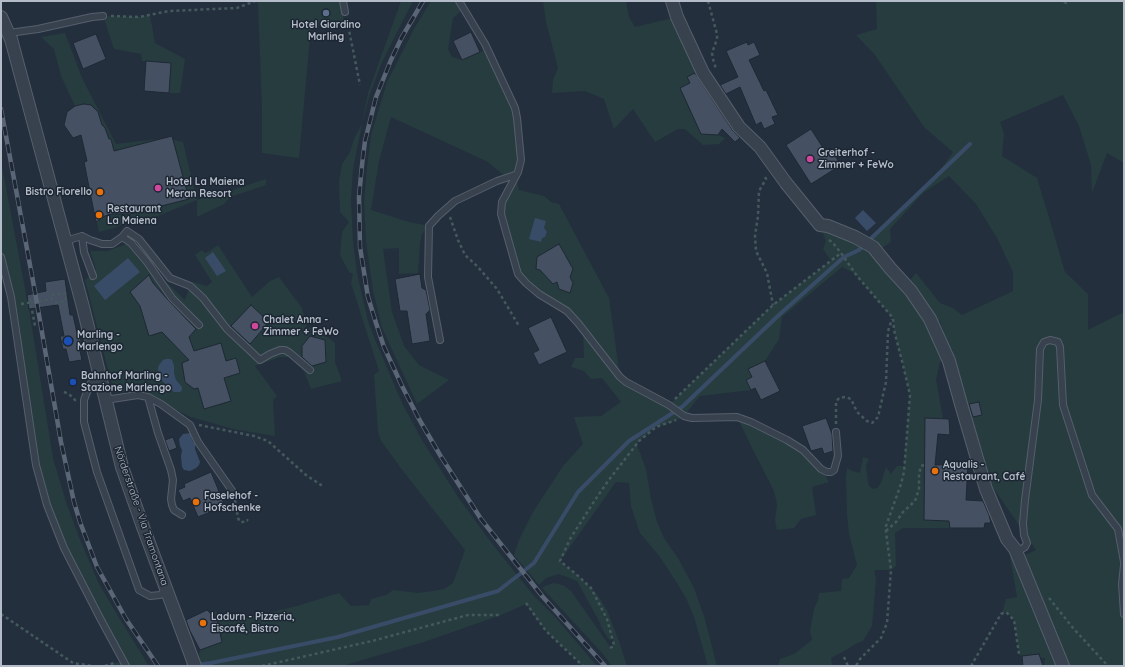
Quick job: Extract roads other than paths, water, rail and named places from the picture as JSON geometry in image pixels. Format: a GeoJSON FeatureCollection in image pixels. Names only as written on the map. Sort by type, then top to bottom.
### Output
{"type":"FeatureCollection","features":[{"type":"Feature","properties":{"kind":"street"},"geometry":{"type":"LineString","coordinates":[[672,1],[677,17],[703,73],[739,127],[760,147],[786,183],[820,225],[828,226],[855,237],[873,247],[911,291],[930,319],[949,361],[986,489],[1007,539],[1015,549],[1063,666]]}},
{"type":"Feature","properties":{"kind":"street","name":"Nörderstraße - Via Tramontana"},"geometry":{"type":"LineString","coordinates":[[1,17],[12,38],[83,307],[122,467],[193,662]]}},
{"type":"Feature","properties":{"kind":"lane"},"geometry":{"type":"LineString","coordinates":[[343,1],[345,12]]}},
{"type":"Feature","properties":{"kind":"lane"},"geometry":{"type":"LineString","coordinates":[[459,1],[485,44],[515,108],[521,155],[520,166],[512,184],[504,196],[501,214],[518,274],[539,294],[567,311],[620,377],[626,382],[669,405],[684,416],[692,418],[737,417],[752,422],[803,450],[821,469],[827,472],[834,470],[838,456],[836,432]]}},
{"type":"Feature","properties":{"kind":"lane"},"geometry":{"type":"LineString","coordinates":[[9,33],[38,29],[103,16]]}},
{"type":"Feature","properties":{"kind":"lane"},"geometry":{"type":"LineString","coordinates":[[440,340],[428,277],[429,226],[438,216],[456,201],[497,181],[515,175]]}},
{"type":"Feature","properties":{"kind":"lane"},"geometry":{"type":"LineString","coordinates":[[65,241],[82,236],[102,244],[112,244],[127,231],[139,238],[170,278],[190,286],[203,298],[227,329],[260,360],[270,354],[280,350],[285,350],[310,370]]}},
{"type":"Feature","properties":{"kind":"lane"},"geometry":{"type":"LineString","coordinates":[[82,236],[84,252],[93,276]]}},
{"type":"Feature","properties":{"kind":"lane"},"geometry":{"type":"LineString","coordinates":[[122,236],[131,243],[147,262],[172,298],[199,325]]}},
{"type":"Feature","properties":{"kind":"lane"},"geometry":{"type":"LineString","coordinates":[[1,257],[12,305],[36,466],[47,506],[64,548],[126,666]]}},
{"type":"Feature","properties":{"kind":"lane"},"geometry":{"type":"LineString","coordinates":[[1015,549],[1020,550],[1025,547],[1026,543],[1023,523],[1038,400],[1040,350],[1044,342],[1050,340],[1058,342],[1060,347],[1063,405],[1092,495],[1118,529],[1124,562]]}},
{"type":"Feature","properties":{"kind":"lane"},"geometry":{"type":"LineString","coordinates":[[100,379],[90,384],[84,400],[84,422],[97,472],[139,590],[150,596],[160,595],[167,590]]}},
{"type":"Feature","properties":{"kind":"lane"},"geometry":{"type":"LineString","coordinates":[[105,400],[138,395],[148,397],[161,404],[190,425],[198,442],[233,492]]}},
{"type":"Feature","properties":{"kind":"lane"},"geometry":{"type":"LineString","coordinates":[[148,397],[158,433],[171,470],[173,480],[171,499],[172,505],[174,510],[182,515]]}},
{"type":"Feature","properties":{"kind":"lane"},"geometry":{"type":"LineString","coordinates":[[1124,565],[1122,584],[1124,614]]}},
{"type":"Feature","properties":{"kind":"water"},"geometry":{"type":"Polygon","coordinates":[[[863,210],[876,223],[867,231],[855,218],[863,210]]]}},
{"type":"Feature","properties":{"kind":"water"},"geometry":{"type":"Polygon","coordinates":[[[535,218],[546,221],[544,228],[547,232],[545,237],[542,238],[541,242],[529,239],[535,218]]]}},
{"type":"Feature","properties":{"kind":"water"},"geometry":{"type":"Polygon","coordinates":[[[213,252],[226,271],[217,276],[205,258],[213,252]]]}},
{"type":"Feature","properties":{"kind":"water"},"geometry":{"type":"Polygon","coordinates":[[[128,258],[140,272],[105,300],[94,286],[128,258]]]}},
{"type":"Feature","properties":{"kind":"water"},"geometry":{"type":"Polygon","coordinates":[[[166,359],[172,360],[176,380],[182,387],[180,392],[174,392],[168,388],[159,376],[159,365],[166,359]]]}},
{"type":"Feature","properties":{"kind":"water"},"geometry":{"type":"Polygon","coordinates":[[[191,433],[200,462],[196,468],[190,471],[184,470],[182,467],[182,450],[179,439],[183,434],[191,433]]]}},
{"type":"Feature","properties":{"kind":"waterway"},"geometry":{"type":"LineString","coordinates":[[188,666],[211,663],[338,637],[498,591],[534,563],[578,492],[629,441],[682,407],[780,314],[844,257],[859,250],[970,144]]}},
{"type":"Feature","properties":{"kind":"railway"},"geometry":{"type":"LineString","coordinates":[[423,1],[402,37],[391,60],[376,97],[365,141],[359,197],[360,247],[368,297],[384,347],[402,386],[440,455],[481,519],[543,597],[605,666]]}},
{"type":"Feature","properties":{"kind":"railway"},"geometry":{"type":"LineString","coordinates":[[1,109],[61,442],[74,502],[97,567],[126,619],[158,666]]}},
{"type":"Feature","properties":{"kind":"place","name":"Hotel Giardino Marling"},"geometry":{"type":"Point","coordinates":[326,13]}},
{"type":"Feature","properties":{"kind":"place","name":"Greiterhof - Zimmer + FeWo"},"geometry":{"type":"Point","coordinates":[810,159]}},
{"type":"Feature","properties":{"kind":"place","name":"Hotel La Maiena Meran Resort"},"geometry":{"type":"Point","coordinates":[158,188]}},
{"type":"Feature","properties":{"kind":"place","name":"Bistro Fiorello"},"geometry":{"type":"Point","coordinates":[100,192]}},
{"type":"Feature","properties":{"kind":"place","name":"Restaurant La Maiena"},"geometry":{"type":"Point","coordinates":[99,215]}},
{"type":"Feature","properties":{"kind":"place","name":"Chalet Anna - Zimmer + FeWo"},"geometry":{"type":"Point","coordinates":[255,326]}},
{"type":"Feature","properties":{"kind":"place","name":"Marling - Marlengo"},"geometry":{"type":"Point","coordinates":[68,341]}},
{"type":"Feature","properties":{"kind":"place","name":"Bahnhof Marling - Stazione Marlengo"},"geometry":{"type":"Point","coordinates":[73,382]}},
{"type":"Feature","properties":{"kind":"place","name":"Aqualis - Restaurant, Café"},"geometry":{"type":"Point","coordinates":[935,471]}},
{"type":"Feature","properties":{"kind":"place","name":"Faselehof - Hofschenke"},"geometry":{"type":"Point","coordinates":[196,502]}},
{"type":"Feature","properties":{"kind":"place","name":"Ladurn - Pizzeria, Eiscafé, Bistro"},"geometry":{"type":"Point","coordinates":[203,623]}}]}
